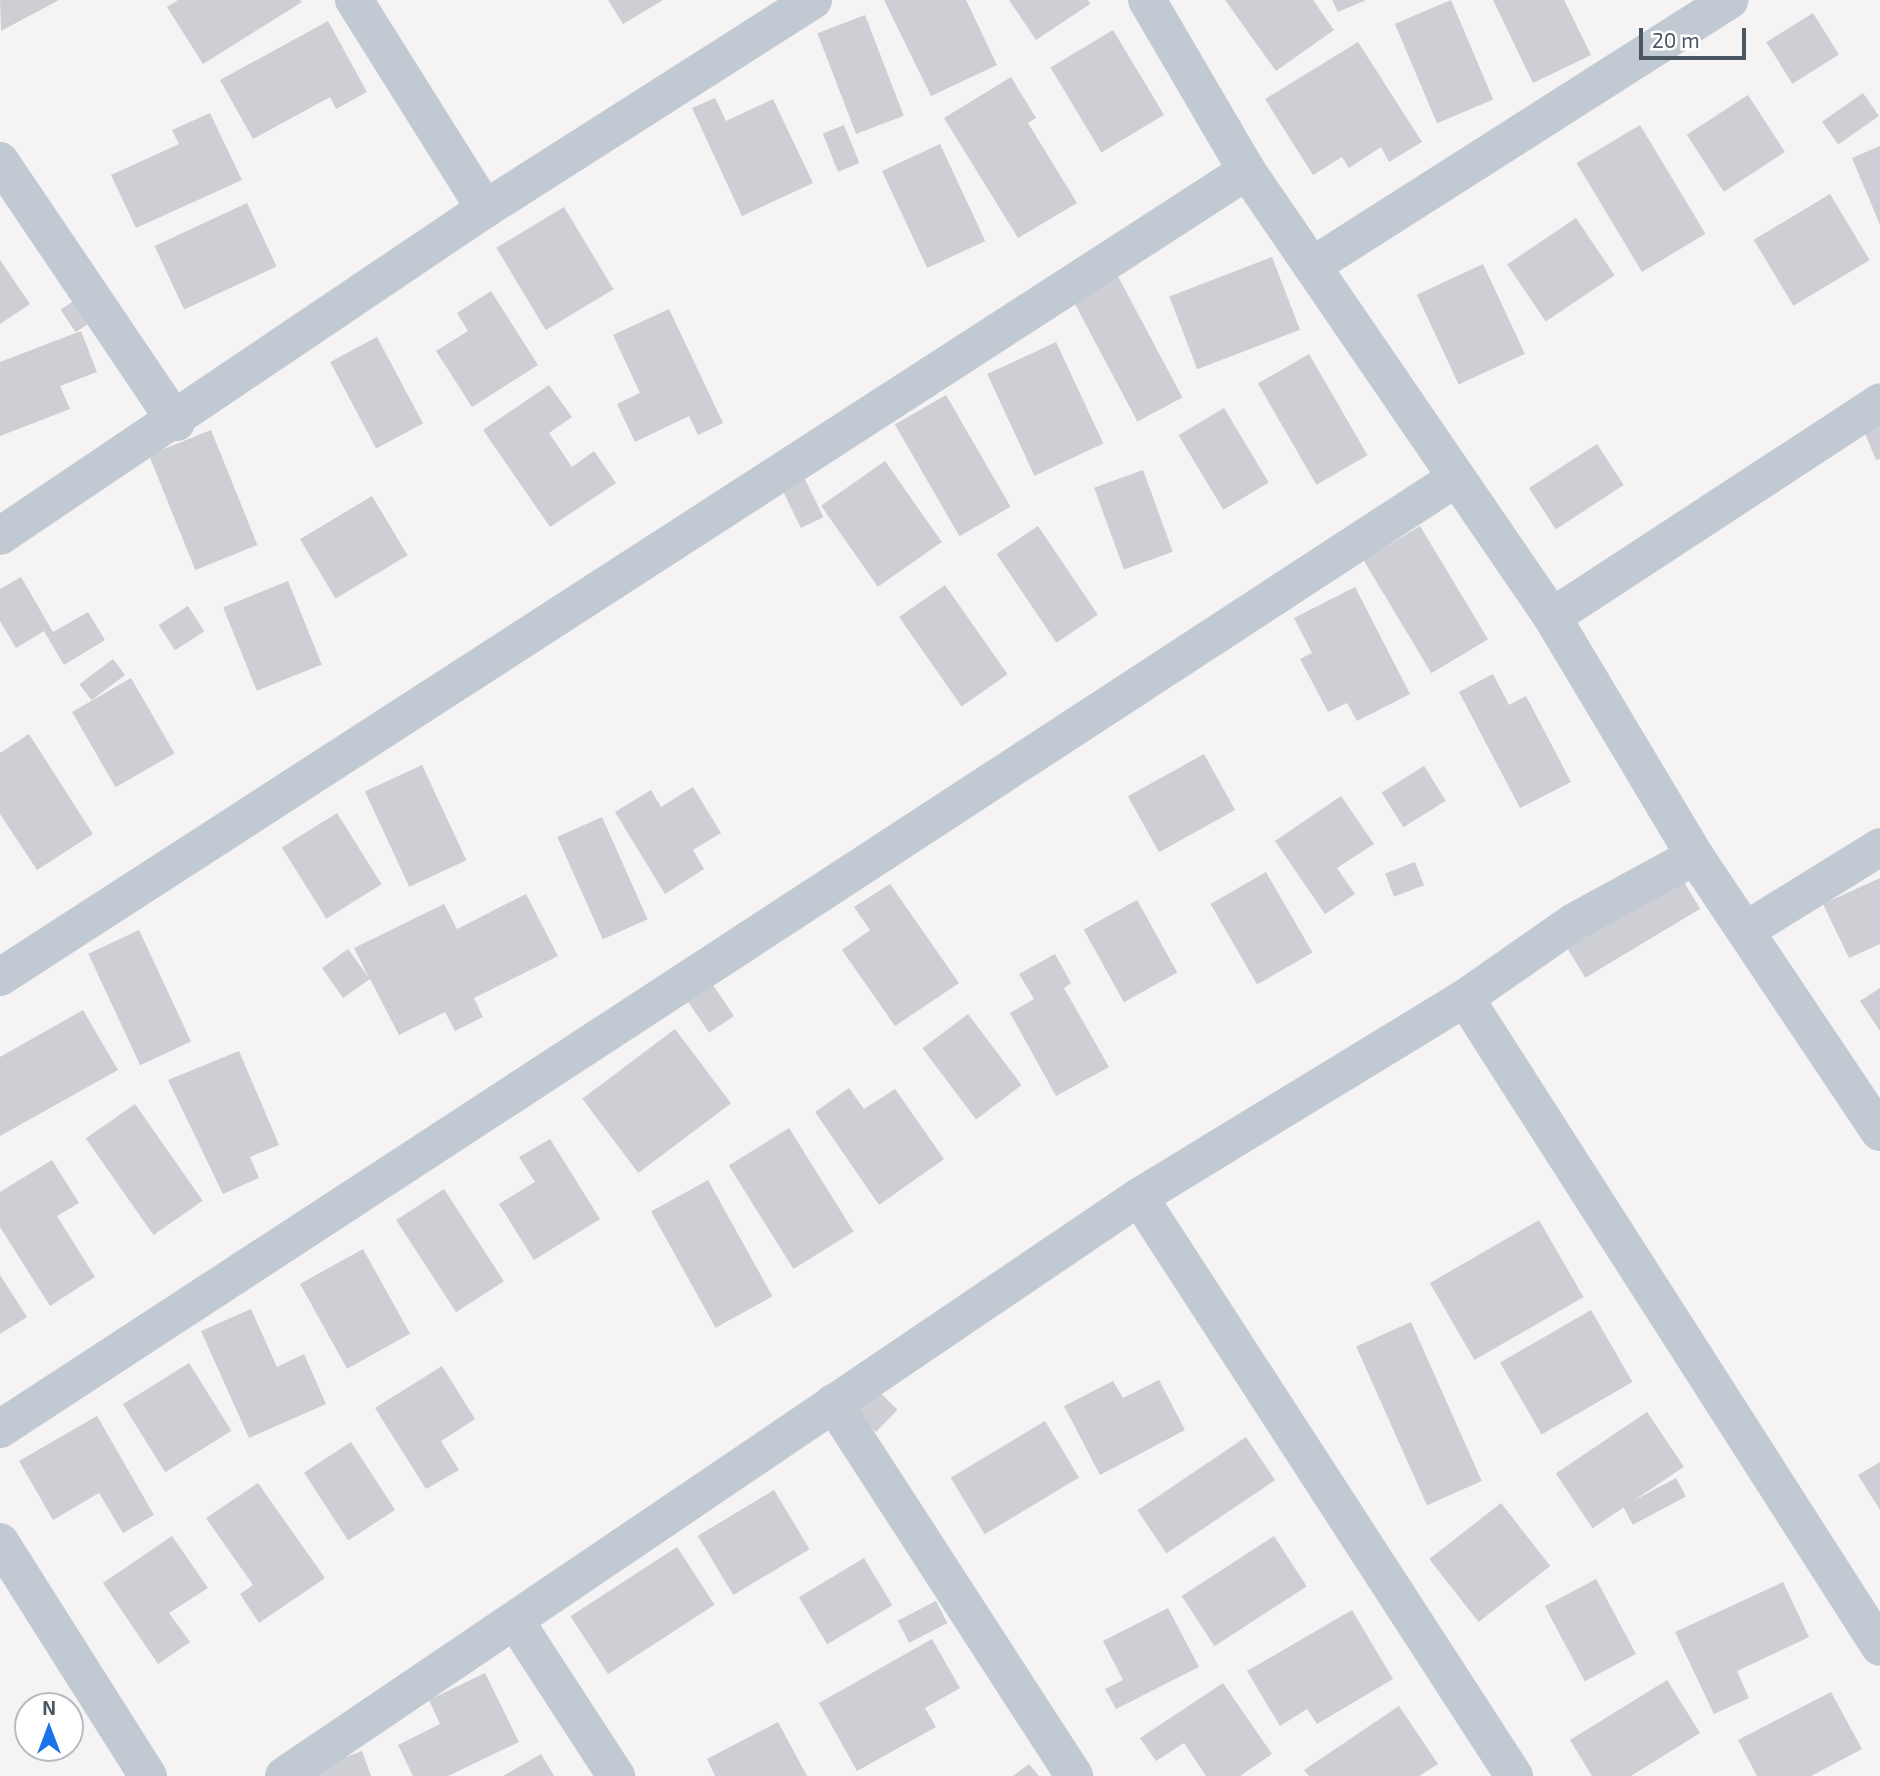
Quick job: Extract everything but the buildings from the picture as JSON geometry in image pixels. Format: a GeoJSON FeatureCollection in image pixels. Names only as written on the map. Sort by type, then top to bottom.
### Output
{"type":"FeatureCollection","features":[{"type":"Feature","properties":{"kind":"street"},"geometry":{"type":"LineString","coordinates":[[354,0],[485,209]]}},
{"type":"Feature","properties":{"kind":"street"},"geometry":{"type":"LineString","coordinates":[[0,536],[176,422],[485,209],[813,0]]}},
{"type":"Feature","properties":{"kind":"street"},"geometry":{"type":"LineString","coordinates":[[1147,0],[1247,171],[1552,617],[1695,856],[1748,929],[1880,1132]]}},
{"type":"Feature","properties":{"kind":"street"},"geometry":{"type":"LineString","coordinates":[[1312,266],[1730,0]]}},
{"type":"Feature","properties":{"kind":"street"},"geometry":{"type":"LineString","coordinates":[[0,161],[176,422]]}},
{"type":"Feature","properties":{"kind":"street"},"geometry":{"type":"LineString","coordinates":[[0,977],[1247,171]]}},
{"type":"Feature","properties":{"kind":"street"},"geometry":{"type":"LineString","coordinates":[[1552,617],[1880,401]]}},
{"type":"Feature","properties":{"kind":"street"},"geometry":{"type":"LineString","coordinates":[[0,1429],[1456,478]]}},
{"type":"Feature","properties":{"kind":"street"},"geometry":{"type":"LineString","coordinates":[[1748,929],[1880,847]]}},
{"type":"Feature","properties":{"kind":"street"},"geometry":{"type":"LineString","coordinates":[[284,1776],[516,1622],[833,1403],[1139,1197],[1465,998],[1574,922],[1695,856]]}},
{"type":"Feature","properties":{"kind":"street"},"geometry":{"type":"LineString","coordinates":[[1465,998],[1880,1647]]}},
{"type":"Feature","properties":{"kind":"street"},"geometry":{"type":"LineString","coordinates":[[1139,1197],[1514,1776]]}},
{"type":"Feature","properties":{"kind":"street"},"geometry":{"type":"LineString","coordinates":[[833,1403],[1074,1776]]}},
{"type":"Feature","properties":{"kind":"street"},"geometry":{"type":"LineString","coordinates":[[0,1542],[148,1776]]}},
{"type":"Feature","properties":{"kind":"street"},"geometry":{"type":"LineString","coordinates":[[516,1622],[616,1776]]}}]}
